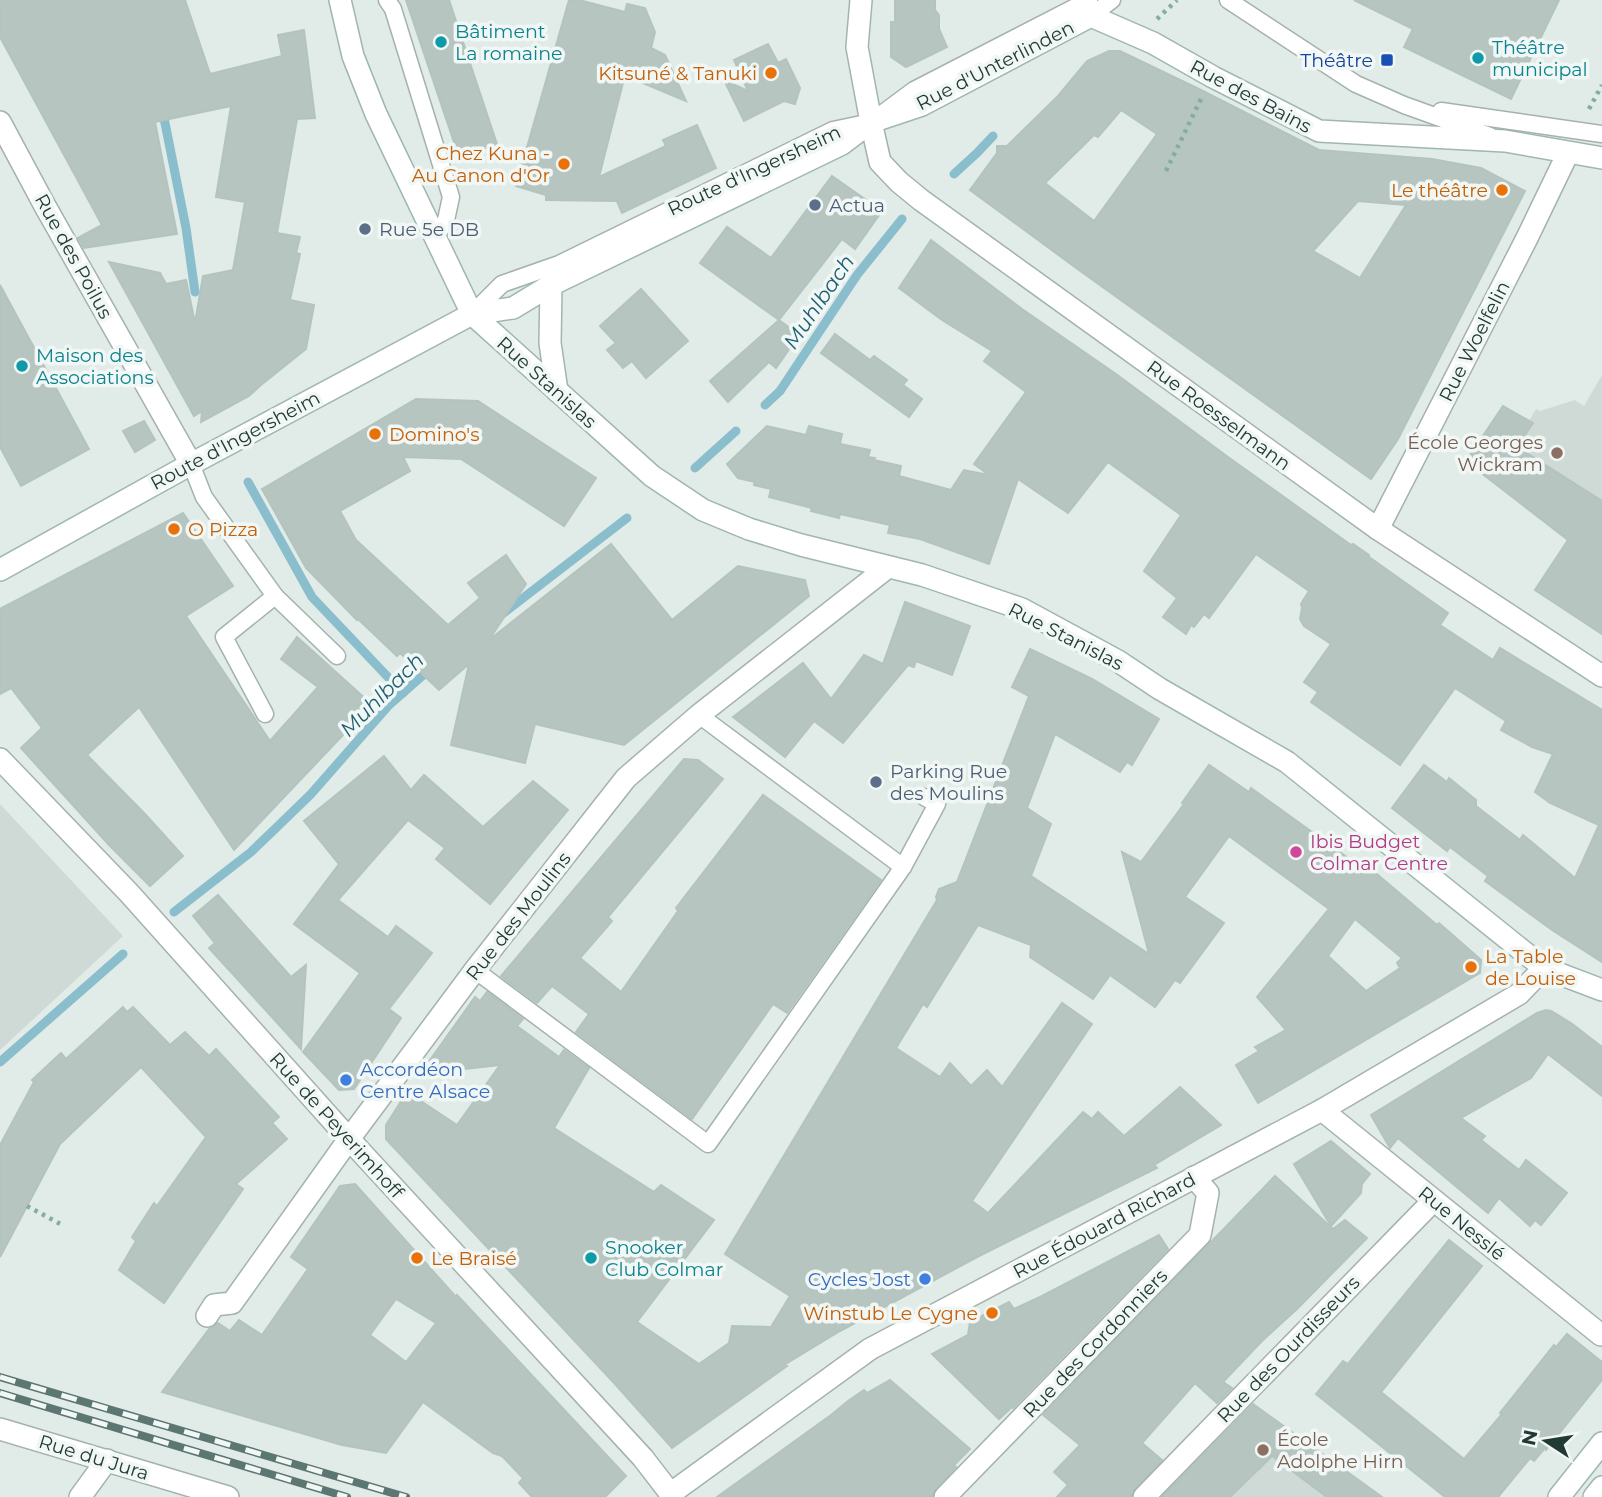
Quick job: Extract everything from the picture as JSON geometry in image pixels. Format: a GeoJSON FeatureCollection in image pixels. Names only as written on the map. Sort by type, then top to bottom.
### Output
{"type":"FeatureCollection","features":[{"type":"Feature","properties":{"kind":"street","name":"Rue Roesselmann"},"geometry":{"type":"LineString","coordinates":[[860,0],[857,47],[880,162],[906,188],[1378,529],[1602,677]]}},
{"type":"Feature","properties":{"kind":"street"},"geometry":{"type":"LineString","coordinates":[[343,1],[353,56],[376,114],[472,314]]}},
{"type":"Feature","properties":{"kind":"street","name":"Rue d'Unterlinden"},"geometry":{"type":"LineString","coordinates":[[871,121],[922,105],[1090,8]]}},
{"type":"Feature","properties":{"kind":"street","name":"Rue des Bains"},"geometry":{"type":"LineString","coordinates":[[1090,8],[1213,77],[1319,131],[1506,141],[1602,158]]}},
{"type":"Feature","properties":{"kind":"street","name":"Route d'Ingersheim"},"geometry":{"type":"LineString","coordinates":[[0,570],[191,464],[472,314],[513,308],[551,285],[842,144],[871,121]]}},
{"type":"Feature","properties":{"kind":"street","name":"Rue des Poilus"},"geometry":{"type":"LineString","coordinates":[[0,122],[191,464]]}},
{"type":"Feature","properties":{"kind":"street","name":"Rue Woelfelin"},"geometry":{"type":"LineString","coordinates":[[1378,529],[1568,153]]}},
{"type":"Feature","properties":{"kind":"street"},"geometry":{"type":"LineString","coordinates":[[551,285],[550,343],[558,391]]}},
{"type":"Feature","properties":{"kind":"street","name":"Rue Stanislas"},"geometry":{"type":"LineString","coordinates":[[472,314],[652,476],[703,510],[749,529],[922,575],[1022,609],[1118,661],[1160,689],[1287,762],[1544,968],[1602,990]]}},
{"type":"Feature","properties":{"kind":"street","name":"Rue des Moulins"},"geometry":{"type":"LineString","coordinates":[[207,1316],[214,1305],[232,1303],[349,1139],[475,970],[626,778],[699,715],[888,567]]}},
{"type":"Feature","properties":{"kind":"street","name":"Rue de Peyerimhoff"},"geometry":{"type":"LineString","coordinates":[[0,759],[129,893],[349,1139],[643,1458],[672,1495]]}},
{"type":"Feature","properties":{"kind":"street","name":"Rue Édouard Richard"},"geometry":{"type":"LineString","coordinates":[[672,1495],[870,1349],[1322,1110],[1518,994],[1544,968]]}},
{"type":"Feature","properties":{"kind":"street","name":"Rue Nesslé"},"geometry":{"type":"LineString","coordinates":[[1322,1110],[1602,1334]]}},
{"type":"Feature","properties":{"kind":"street","name":"Rue des Cordonniers"},"geometry":{"type":"LineString","coordinates":[[946,1497],[1200,1235],[1208,1194],[1194,1177]]}},
{"type":"Feature","properties":{"kind":"street","name":"Rue des Ourdisseurs"},"geometry":{"type":"LineString","coordinates":[[1143,1497],[1433,1201]]}},
{"type":"Feature","properties":{"kind":"street","name":"Rue du Jura"},"geometry":{"type":"LineString","coordinates":[[0,1429],[228,1497]]}},
{"type":"Feature","properties":{"kind":"street"},"geometry":{"type":"LineString","coordinates":[[1559,1497],[1602,1443]]}},
{"type":"Feature","properties":{"kind":"street"},"geometry":{"type":"LineString","coordinates":[[80,1497],[107,1460]]}},
{"type":"Feature","properties":{"kind":"street"},"geometry":{"type":"LineString","coordinates":[[1594,1497],[1602,1487]]}},
{"type":"Feature","properties":{"kind":"lane"},"geometry":{"type":"LineString","coordinates":[[387,0],[393,9],[450,197],[446,220],[435,238]]}},
{"type":"Feature","properties":{"kind":"lane","name":"Rue d'Unterlinden"},"geometry":{"type":"LineString","coordinates":[[1090,8],[1112,0]]}},
{"type":"Feature","properties":{"kind":"lane","name":"Rue des Bains"},"geometry":{"type":"LineString","coordinates":[[1228,0],[1356,84],[1404,105],[1506,141]]}},
{"type":"Feature","properties":{"kind":"lane","name":"Rue des Bains"},"geometry":{"type":"LineString","coordinates":[[1404,105],[1602,134]]}},
{"type":"Feature","properties":{"kind":"lane","name":"Route d'Ingersheim"},"geometry":{"type":"LineString","coordinates":[[472,314],[502,284],[559,264],[832,130],[871,121]]}},
{"type":"Feature","properties":{"kind":"lane"},"geometry":{"type":"LineString","coordinates":[[191,464],[204,497],[275,596],[337,656]]}},
{"type":"Feature","properties":{"kind":"lane"},"geometry":{"type":"LineString","coordinates":[[265,714],[225,637],[275,596]]}},
{"type":"Feature","properties":{"kind":"lane"},"geometry":{"type":"LineString","coordinates":[[699,715],[903,867]]}},
{"type":"Feature","properties":{"kind":"lane"},"geometry":{"type":"LineString","coordinates":[[475,970],[708,1144],[903,867],[937,804],[924,797]]}},
{"type":"Feature","properties":{"kind":"path"},"geometry":{"type":"LineString","coordinates":[[1166,171],[1213,77]]}},
{"type":"Feature","properties":{"kind":"path"},"geometry":{"type":"LineString","coordinates":[[27,1206],[64,1226]]}},
{"type":"Feature","properties":{"kind":"shaded area","name":"École Georges Wickram"},"geometry":{"type":"Polygon","coordinates":[[[1602,375],[1602,563],[1493,482],[1536,409],[1540,411],[1575,400],[1584,406],[1602,375]]]}},
{"type":"Feature","properties":{"kind":"shaded area"},"geometry":{"type":"Polygon","coordinates":[[[0,804],[123,936],[0,1050],[0,804]]]}},
{"type":"Feature","properties":{"kind":"shaded area","name":"École Adolphe Hirn"},"geometry":{"type":"Polygon","coordinates":[[[1253,1404],[1382,1497],[1163,1497],[1253,1404]]]}},
{"type":"Feature","properties":{"kind":"building"},"geometry":{"type":"Polygon","coordinates":[[[0,0],[185,0],[210,74],[282,56],[278,35],[304,30],[315,118],[297,119],[277,233],[300,237],[296,253],[300,254],[290,300],[314,305],[306,349],[249,396],[201,422],[202,411],[194,416],[109,262],[160,273],[166,284],[186,280],[195,323],[203,276],[233,270],[245,202],[216,197],[231,106],[155,122],[177,234],[84,248],[78,238],[102,225],[0,37],[0,0]]]}},
{"type":"Feature","properties":{"kind":"building","name":"Bâtiment La romaine"},"geometry":{"type":"Polygon","coordinates":[[[406,0],[449,0],[497,144],[459,157],[406,0]]]}},
{"type":"Feature","properties":{"kind":"building"},"geometry":{"type":"Polygon","coordinates":[[[569,0],[625,12],[627,4],[645,8],[655,32],[651,48],[665,55],[686,101],[633,79],[627,67],[599,177],[666,146],[663,140],[697,125],[716,168],[622,213],[617,201],[546,200],[546,195],[516,186],[569,0]]]}},
{"type":"Feature","properties":{"kind":"building"},"geometry":{"type":"Polygon","coordinates":[[[895,0],[935,0],[939,29],[947,47],[906,67],[891,57],[891,22],[895,22],[895,0]]]}},
{"type":"Feature","properties":{"kind":"building","name":"Théâtre municipal"},"geometry":{"type":"Polygon","coordinates":[[[1354,0],[1559,0],[1511,99],[1404,47],[1413,29],[1354,0]]]}},
{"type":"Feature","properties":{"kind":"building"},"geometry":{"type":"Polygon","coordinates":[[[768,44],[778,63],[786,59],[800,88],[795,104],[784,101],[744,121],[724,80],[748,91],[734,60],[768,44]]]}},
{"type":"Feature","properties":{"kind":"building"},"geometry":{"type":"Polygon","coordinates":[[[1109,51],[1120,51],[1319,150],[1432,159],[1481,168],[1525,191],[1398,439],[1371,479],[970,190],[997,153],[997,146],[1007,146],[1058,96],[1087,61],[1109,51]],[[1121,110],[1098,137],[1094,135],[1045,183],[1094,221],[1157,134],[1121,110]],[[1358,201],[1313,251],[1360,278],[1406,205],[1358,201]]]}},
{"type":"Feature","properties":{"kind":"building"},"geometry":{"type":"Polygon","coordinates":[[[832,176],[882,211],[855,249],[842,239],[779,320],[700,263],[727,227],[771,258],[832,176]]]}},
{"type":"Feature","properties":{"kind":"building"},"geometry":{"type":"Polygon","coordinates":[[[931,240],[1022,309],[1448,613],[1440,625],[1493,660],[1500,648],[1602,710],[1602,962],[1552,930],[1485,881],[1488,876],[1450,847],[1447,851],[1392,808],[1424,765],[1447,782],[1449,778],[1476,800],[1476,806],[1520,840],[1523,835],[1575,878],[1599,825],[1550,803],[1535,792],[1553,754],[1532,747],[1501,730],[1506,721],[1455,688],[1400,765],[1311,702],[1318,692],[1304,682],[1331,644],[1304,626],[1300,619],[1301,604],[1309,591],[1256,554],[1209,618],[1204,614],[1194,627],[1191,625],[1186,634],[1163,617],[1177,598],[1144,571],[1181,515],[1108,462],[1068,513],[1018,479],[989,564],[920,539],[888,533],[890,525],[840,514],[839,518],[769,497],[771,489],[738,478],[727,464],[767,426],[806,435],[809,426],[842,434],[840,444],[870,450],[868,457],[901,466],[899,476],[951,490],[964,470],[989,475],[974,464],[1026,392],[984,361],[992,351],[942,320],[899,288],[931,240]]]}},
{"type":"Feature","properties":{"kind":"building","name":"Maison des Associations"},"geometry":{"type":"Polygon","coordinates":[[[0,285],[89,449],[21,486],[0,447],[0,285]]]}},
{"type":"Feature","properties":{"kind":"building"},"geometry":{"type":"Polygon","coordinates":[[[641,289],[688,341],[646,378],[632,361],[623,368],[607,350],[616,343],[600,326],[641,289]]]}},
{"type":"Feature","properties":{"kind":"building"},"geometry":{"type":"Polygon","coordinates":[[[779,320],[799,335],[776,368],[769,362],[728,402],[710,381],[779,320]]]}},
{"type":"Feature","properties":{"kind":"building"},"geometry":{"type":"Polygon","coordinates":[[[835,334],[870,360],[874,356],[907,380],[903,385],[922,399],[909,417],[821,353],[835,334]]]}},
{"type":"Feature","properties":{"kind":"building"},"geometry":{"type":"Polygon","coordinates":[[[416,399],[478,401],[596,478],[564,526],[461,459],[403,457],[410,471],[340,511],[356,540],[448,625],[480,598],[468,583],[506,555],[526,584],[489,640],[611,544],[672,620],[738,566],[805,580],[809,596],[624,745],[535,724],[525,763],[451,745],[469,664],[439,690],[400,653],[397,656],[306,568],[262,489],[416,399]]]}},
{"type":"Feature","properties":{"kind":"building"},"geometry":{"type":"Polygon","coordinates":[[[1503,406],[1533,423],[1517,447],[1602,501],[1602,634],[1535,590],[1568,540],[1476,469],[1478,465],[1468,458],[1503,406]]]}},
{"type":"Feature","properties":{"kind":"building"},"geometry":{"type":"Polygon","coordinates":[[[144,421],[155,440],[135,452],[123,431],[144,421]]]}},
{"type":"Feature","properties":{"kind":"building"},"geometry":{"type":"Polygon","coordinates":[[[183,513],[233,586],[186,616],[270,741],[318,687],[281,659],[297,637],[378,710],[367,723],[360,717],[234,850],[139,707],[87,755],[183,856],[150,886],[21,748],[42,728],[11,688],[0,694],[0,609],[183,513]]]}},
{"type":"Feature","properties":{"kind":"building"},"geometry":{"type":"Polygon","coordinates":[[[905,602],[970,626],[952,675],[916,661],[914,667],[908,665],[843,743],[814,721],[785,757],[733,717],[803,663],[831,699],[864,655],[883,664],[905,602]]]}},
{"type":"Feature","properties":{"kind":"building"},"geometry":{"type":"Polygon","coordinates":[[[1030,649],[1092,679],[1159,719],[1132,765],[1127,762],[1120,772],[1055,734],[1027,808],[1051,824],[1031,876],[1149,954],[1122,852],[1141,862],[1209,765],[1249,792],[1251,788],[1362,868],[1365,864],[1481,960],[1480,973],[1258,1103],[1236,1065],[1259,1051],[1255,1047],[1286,1030],[1257,997],[1329,909],[1229,836],[1185,897],[1224,923],[1180,983],[1175,980],[1155,1007],[1110,975],[1093,999],[1030,957],[1031,945],[978,925],[927,1007],[923,1004],[896,1048],[940,1077],[950,1063],[971,1086],[987,1070],[1002,1087],[1062,1003],[1092,1024],[972,1201],[988,1213],[1083,1112],[1092,1119],[1098,1112],[1124,1136],[1180,1087],[1221,1125],[1154,1165],[1157,1168],[979,1256],[840,1331],[784,1365],[787,1366],[672,1448],[386,1139],[386,1125],[407,1092],[457,1125],[500,1065],[420,1074],[475,997],[480,1001],[487,992],[523,1019],[517,1026],[559,1057],[564,1050],[589,1068],[554,1128],[654,1192],[661,1185],[714,1220],[637,1322],[699,1364],[729,1343],[732,1326],[771,1327],[790,1296],[725,1254],[937,900],[939,889],[957,882],[1029,696],[1012,687],[1030,649]],[[1355,919],[1328,956],[1366,991],[1400,968],[1397,963],[1402,958],[1355,919]]]}},
{"type":"Feature","properties":{"kind":"building"},"geometry":{"type":"Polygon","coordinates":[[[384,756],[411,790],[424,775],[483,827],[533,781],[568,810],[490,904],[436,859],[445,848],[408,820],[338,900],[388,937],[396,926],[432,953],[389,1009],[401,1018],[354,1089],[339,1090],[303,1052],[360,973],[294,924],[339,864],[304,821],[384,756]]]}},
{"type":"Feature","properties":{"kind":"building"},"geometry":{"type":"Polygon","coordinates":[[[684,759],[698,760],[723,779],[608,917],[612,921],[580,958],[621,992],[678,911],[676,908],[763,795],[881,880],[787,1013],[773,1004],[692,1119],[576,1032],[589,1014],[552,986],[537,1003],[501,976],[684,759]]]}},
{"type":"Feature","properties":{"kind":"building"},"geometry":{"type":"Polygon","coordinates":[[[218,895],[291,977],[306,965],[301,1049],[209,948],[215,943],[193,916],[218,895]]]}},
{"type":"Feature","properties":{"kind":"building"},"geometry":{"type":"Polygon","coordinates":[[[123,1007],[127,1012],[133,1007],[170,1045],[185,1032],[209,1056],[216,1049],[279,1117],[272,1123],[287,1139],[236,1184],[243,1189],[164,1303],[119,1270],[136,1241],[132,1237],[154,1203],[157,1206],[206,1137],[141,1067],[60,1144],[0,1257],[0,1145],[34,1082],[32,1080],[61,1053],[66,1059],[123,1007]]]}},
{"type":"Feature","properties":{"kind":"building"},"geometry":{"type":"Polygon","coordinates":[[[1546,1010],[1571,1023],[1602,1047],[1602,1096],[1548,1054],[1531,1078],[1461,1118],[1485,1136],[1481,1140],[1519,1170],[1526,1160],[1567,1193],[1541,1225],[1535,1220],[1530,1226],[1499,1198],[1488,1213],[1398,1138],[1390,1148],[1371,1115],[1546,1010]]]}},
{"type":"Feature","properties":{"kind":"building"},"geometry":{"type":"Polygon","coordinates":[[[1331,1141],[1370,1174],[1362,1184],[1361,1193],[1331,1226],[1294,1164],[1331,1141]]]}},
{"type":"Feature","properties":{"kind":"building"},"geometry":{"type":"Polygon","coordinates":[[[1275,1176],[1333,1229],[1345,1220],[1367,1238],[1223,1382],[1232,1388],[1217,1403],[1195,1383],[1142,1443],[1162,1460],[1135,1488],[1131,1497],[1057,1497],[1068,1485],[1054,1472],[1080,1445],[1043,1415],[1275,1176]]]}},
{"type":"Feature","properties":{"kind":"building"},"geometry":{"type":"Polygon","coordinates":[[[355,1184],[456,1297],[457,1295],[626,1476],[605,1497],[532,1497],[519,1483],[523,1478],[502,1456],[493,1453],[423,1402],[386,1453],[342,1445],[162,1392],[209,1329],[218,1323],[230,1331],[239,1320],[262,1335],[308,1269],[291,1257],[340,1186],[355,1184]],[[396,1299],[370,1335],[406,1362],[436,1323],[396,1299]]]}},
{"type":"Feature","properties":{"kind":"building"},"geometry":{"type":"Polygon","coordinates":[[[1159,1235],[1168,1249],[1013,1408],[999,1419],[932,1354],[968,1335],[970,1322],[1009,1302],[1014,1309],[1159,1235]]]}},
{"type":"Feature","properties":{"kind":"building"},"geometry":{"type":"Polygon","coordinates":[[[1449,1240],[1482,1266],[1381,1392],[1464,1459],[1554,1345],[1556,1347],[1567,1334],[1602,1362],[1602,1380],[1546,1450],[1545,1448],[1534,1461],[1530,1458],[1498,1497],[1445,1497],[1316,1394],[1343,1361],[1348,1364],[1449,1240]]]}},
{"type":"Feature","properties":{"kind":"building"},"geometry":{"type":"Polygon","coordinates":[[[890,1380],[970,1449],[954,1465],[956,1467],[936,1488],[932,1497],[717,1497],[864,1390],[867,1393],[890,1380]]]}},
{"type":"Feature","properties":{"kind":"building","name":"École Adolphe Hirn"},"geometry":{"type":"Polygon","coordinates":[[[1253,1404],[1382,1497],[1327,1497],[1272,1456],[1230,1497],[1162,1497],[1253,1404]]]}},
{"type":"Feature","properties":{"kind":"waterway"},"geometry":{"type":"LineString","coordinates":[[161,111],[186,228],[195,292]]}},
{"type":"Feature","properties":{"kind":"waterway","name":"Muhlbach"},"geometry":{"type":"LineString","coordinates":[[954,174],[993,136]]}},
{"type":"Feature","properties":{"kind":"waterway","name":"Muhlbach"},"geometry":{"type":"LineString","coordinates":[[765,405],[780,391],[857,275],[902,219]]}},
{"type":"Feature","properties":{"kind":"waterway","name":"Muhlbach"},"geometry":{"type":"LineString","coordinates":[[695,468],[736,431]]}},
{"type":"Feature","properties":{"kind":"waterway"},"geometry":{"type":"LineString","coordinates":[[248,482],[312,597],[403,693]]}},
{"type":"Feature","properties":{"kind":"waterway","name":"Muhlbach"},"geometry":{"type":"LineString","coordinates":[[501,615],[627,518]]}},
{"type":"Feature","properties":{"kind":"waterway","name":"Muhlbach"},"geometry":{"type":"LineString","coordinates":[[174,912],[251,852],[311,794],[389,705],[431,668]]}},
{"type":"Feature","properties":{"kind":"waterway","name":"Muhlbach"},"geometry":{"type":"LineString","coordinates":[[0,1062],[123,954]]}},
{"type":"Feature","properties":{"kind":"railway"},"geometry":{"type":"LineString","coordinates":[[0,1377],[406,1497]]}},
{"type":"Feature","properties":{"kind":"railway"},"geometry":{"type":"LineString","coordinates":[[0,1393],[347,1497]]}},
{"type":"Feature","properties":{"kind":"place","name":"Bâtiment La romaine"},"geometry":{"type":"Point","coordinates":[441,42]}},
{"type":"Feature","properties":{"kind":"place","name":"Théâtre municipal"},"geometry":{"type":"Point","coordinates":[1478,58]}},
{"type":"Feature","properties":{"kind":"place","name":"Théâtre"},"geometry":{"type":"Point","coordinates":[1387,60]}},
{"type":"Feature","properties":{"kind":"place","name":"Kitsuné & Tanuki"},"geometry":{"type":"Point","coordinates":[771,73]}},
{"type":"Feature","properties":{"kind":"place","name":"Chez Kuna - Au Canon d'Or"},"geometry":{"type":"Point","coordinates":[564,164]}},
{"type":"Feature","properties":{"kind":"place","name":"Le théâtre"},"geometry":{"type":"Point","coordinates":[1502,190]}},
{"type":"Feature","properties":{"kind":"place","name":"Actua"},"geometry":{"type":"Point","coordinates":[815,205]}},
{"type":"Feature","properties":{"kind":"place","name":"Rue 5e DB"},"geometry":{"type":"Point","coordinates":[365,229]}},
{"type":"Feature","properties":{"kind":"place","name":"Maison des Associations"},"geometry":{"type":"Point","coordinates":[22,366]}},
{"type":"Feature","properties":{"kind":"place","name":"Domino's"},"geometry":{"type":"Point","coordinates":[375,434]}},
{"type":"Feature","properties":{"kind":"place","name":"École Georges Wickram"},"geometry":{"type":"Point","coordinates":[1557,453]}},
{"type":"Feature","properties":{"kind":"place","name":"O Pizza"},"geometry":{"type":"Point","coordinates":[174,529]}},
{"type":"Feature","properties":{"kind":"place","name":"Parking Rue des Moulins"},"geometry":{"type":"Point","coordinates":[876,782]}},
{"type":"Feature","properties":{"kind":"place","name":"Ibis Budget Colmar Centre"},"geometry":{"type":"Point","coordinates":[1296,852]}},
{"type":"Feature","properties":{"kind":"place","name":"La Table de Louise"},"geometry":{"type":"Point","coordinates":[1471,967]}},
{"type":"Feature","properties":{"kind":"place","name":"Accordéon Centre Alsace"},"geometry":{"type":"Point","coordinates":[346,1080]}},
{"type":"Feature","properties":{"kind":"place","name":"Le Braisé"},"geometry":{"type":"Point","coordinates":[417,1258]}},
{"type":"Feature","properties":{"kind":"place","name":"Snooker Club Colmar"},"geometry":{"type":"Point","coordinates":[591,1258]}},
{"type":"Feature","properties":{"kind":"place","name":"Cycles Jost"},"geometry":{"type":"Point","coordinates":[925,1279]}},
{"type":"Feature","properties":{"kind":"place","name":"Winstub Le Cygne"},"geometry":{"type":"Point","coordinates":[992,1313]}},
{"type":"Feature","properties":{"kind":"place","name":"École Adolphe Hirn"},"geometry":{"type":"Point","coordinates":[1263,1450]}}]}
